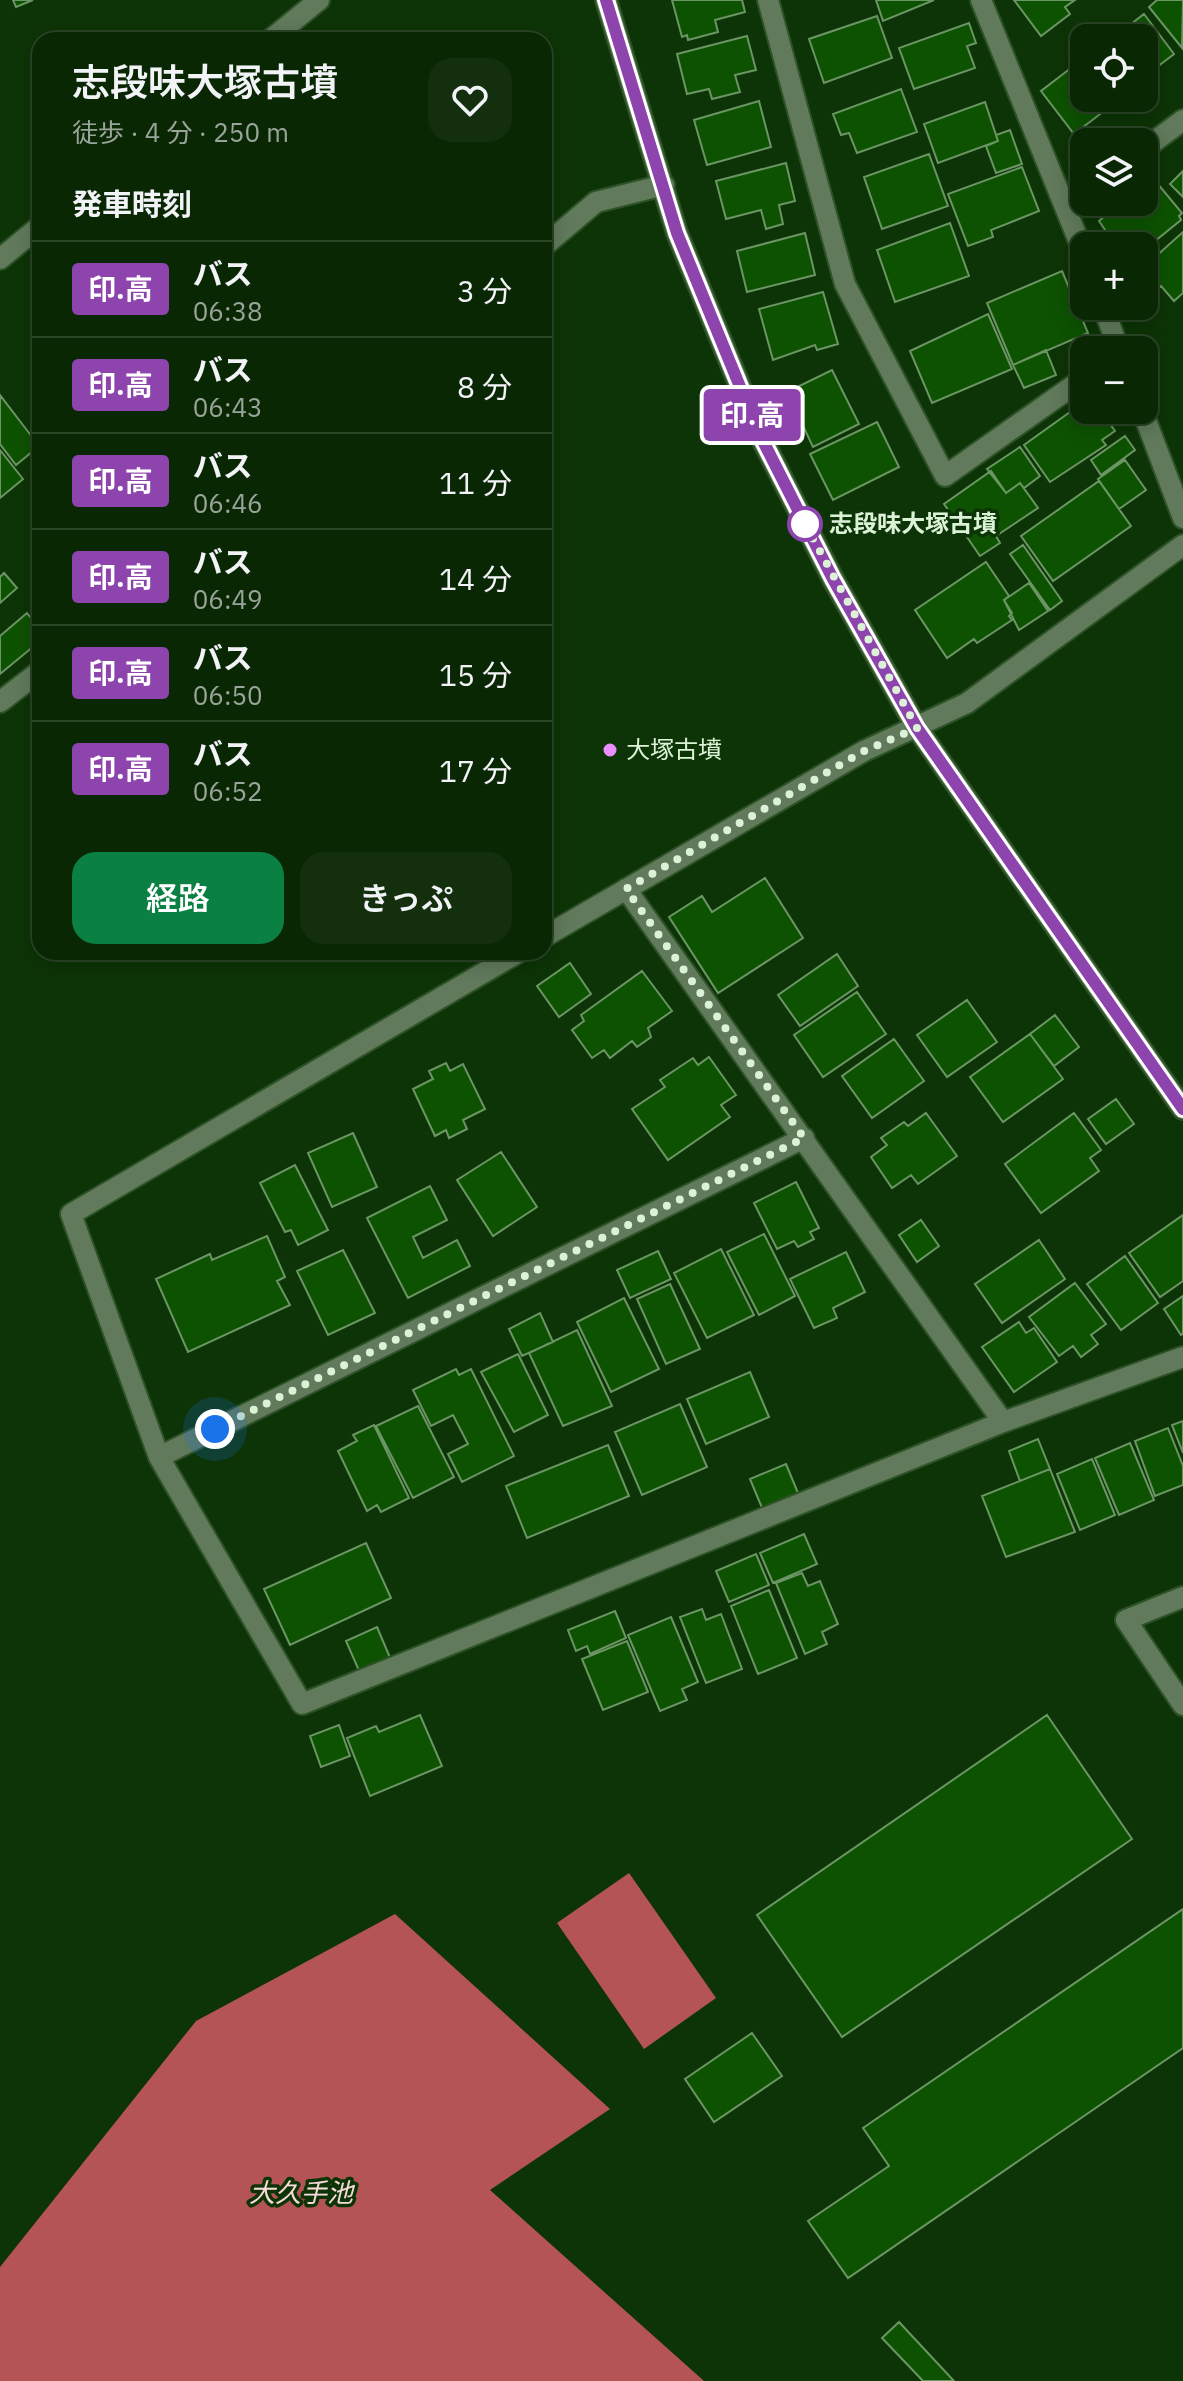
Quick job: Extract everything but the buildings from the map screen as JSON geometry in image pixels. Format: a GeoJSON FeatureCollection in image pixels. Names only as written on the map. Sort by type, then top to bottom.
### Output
{"type":"FeatureCollection","features":[{"type":"Feature","properties":{"kind":"street"},"geometry":{"type":"LineString","coordinates":[[606,0],[677,233],[759,433],[833,579],[917,728],[1183,1109]]}},
{"type":"Feature","properties":{"kind":"street"},"geometry":{"type":"LineString","coordinates":[[768,0],[845,284],[945,476],[1070,388]]}},
{"type":"Feature","properties":{"kind":"street"},"geometry":{"type":"LineString","coordinates":[[981,0],[1076,232]]}},
{"type":"Feature","properties":{"kind":"street"},"geometry":{"type":"LineString","coordinates":[[278,32],[307,4]]}},
{"type":"Feature","properties":{"kind":"street"},"geometry":{"type":"LineString","coordinates":[[1158,139],[1183,120]]}},
{"type":"Feature","properties":{"kind":"street"},"geometry":{"type":"LineString","coordinates":[[552,239],[596,202],[664,185]]}},
{"type":"Feature","properties":{"kind":"street"},"geometry":{"type":"LineString","coordinates":[[0,259],[32,233]]}},
{"type":"Feature","properties":{"kind":"street"},"geometry":{"type":"LineString","coordinates":[[1147,424],[1183,518]]}},
{"type":"Feature","properties":{"kind":"street"},"geometry":{"type":"LineString","coordinates":[[552,932],[864,751],[967,703],[1183,545]]}},
{"type":"Feature","properties":{"kind":"street"},"geometry":{"type":"LineString","coordinates":[[0,702],[32,677]]}},
{"type":"Feature","properties":{"kind":"street"},"geometry":{"type":"LineString","coordinates":[[626,889],[1003,1422]]}},
{"type":"Feature","properties":{"kind":"street"},"geometry":{"type":"LineString","coordinates":[[505,960],[71,1214],[159,1457],[302,1704],[1003,1422],[1183,1357]]}},
{"type":"Feature","properties":{"kind":"street"},"geometry":{"type":"LineString","coordinates":[[159,1457],[804,1138]]}},
{"type":"Feature","properties":{"kind":"street"},"geometry":{"type":"LineString","coordinates":[[1183,1597],[1126,1620],[1183,1705]]}},
{"type":"Feature","properties":{"kind":"water"},"geometry":{"type":"Polygon","coordinates":[[[629,1873],[716,1998],[644,2049],[557,1923],[629,1873]]]}},
{"type":"Feature","properties":{"kind":"water","name":"大久手池"},"geometry":{"type":"Polygon","coordinates":[[[395,1914],[610,2109],[490,2190],[704,2381],[0,2381],[0,2267],[196,2021],[395,1914]]]}},
{"type":"Feature","properties":{"kind":"bus line","name":"印.高"},"geometry":{"type":"LineString","coordinates":[[606,0],[677,233],[759,433],[833,579],[917,728],[1183,1109]]}},
{"type":"Feature","properties":{"kind":"place","name":"志段味大塚古墳"},"geometry":{"type":"Point","coordinates":[805,524]}},
{"type":"Feature","properties":{"kind":"place","name":"大塚古墳"},"geometry":{"type":"Point","coordinates":[610,750]}},
{"type":"Feature","properties":{"kind":"route"},"geometry":{"type":"LineString","coordinates":[[215,1429],[804,1138],[626,889],[864,751],[917,728],[805,524]]}}]}
